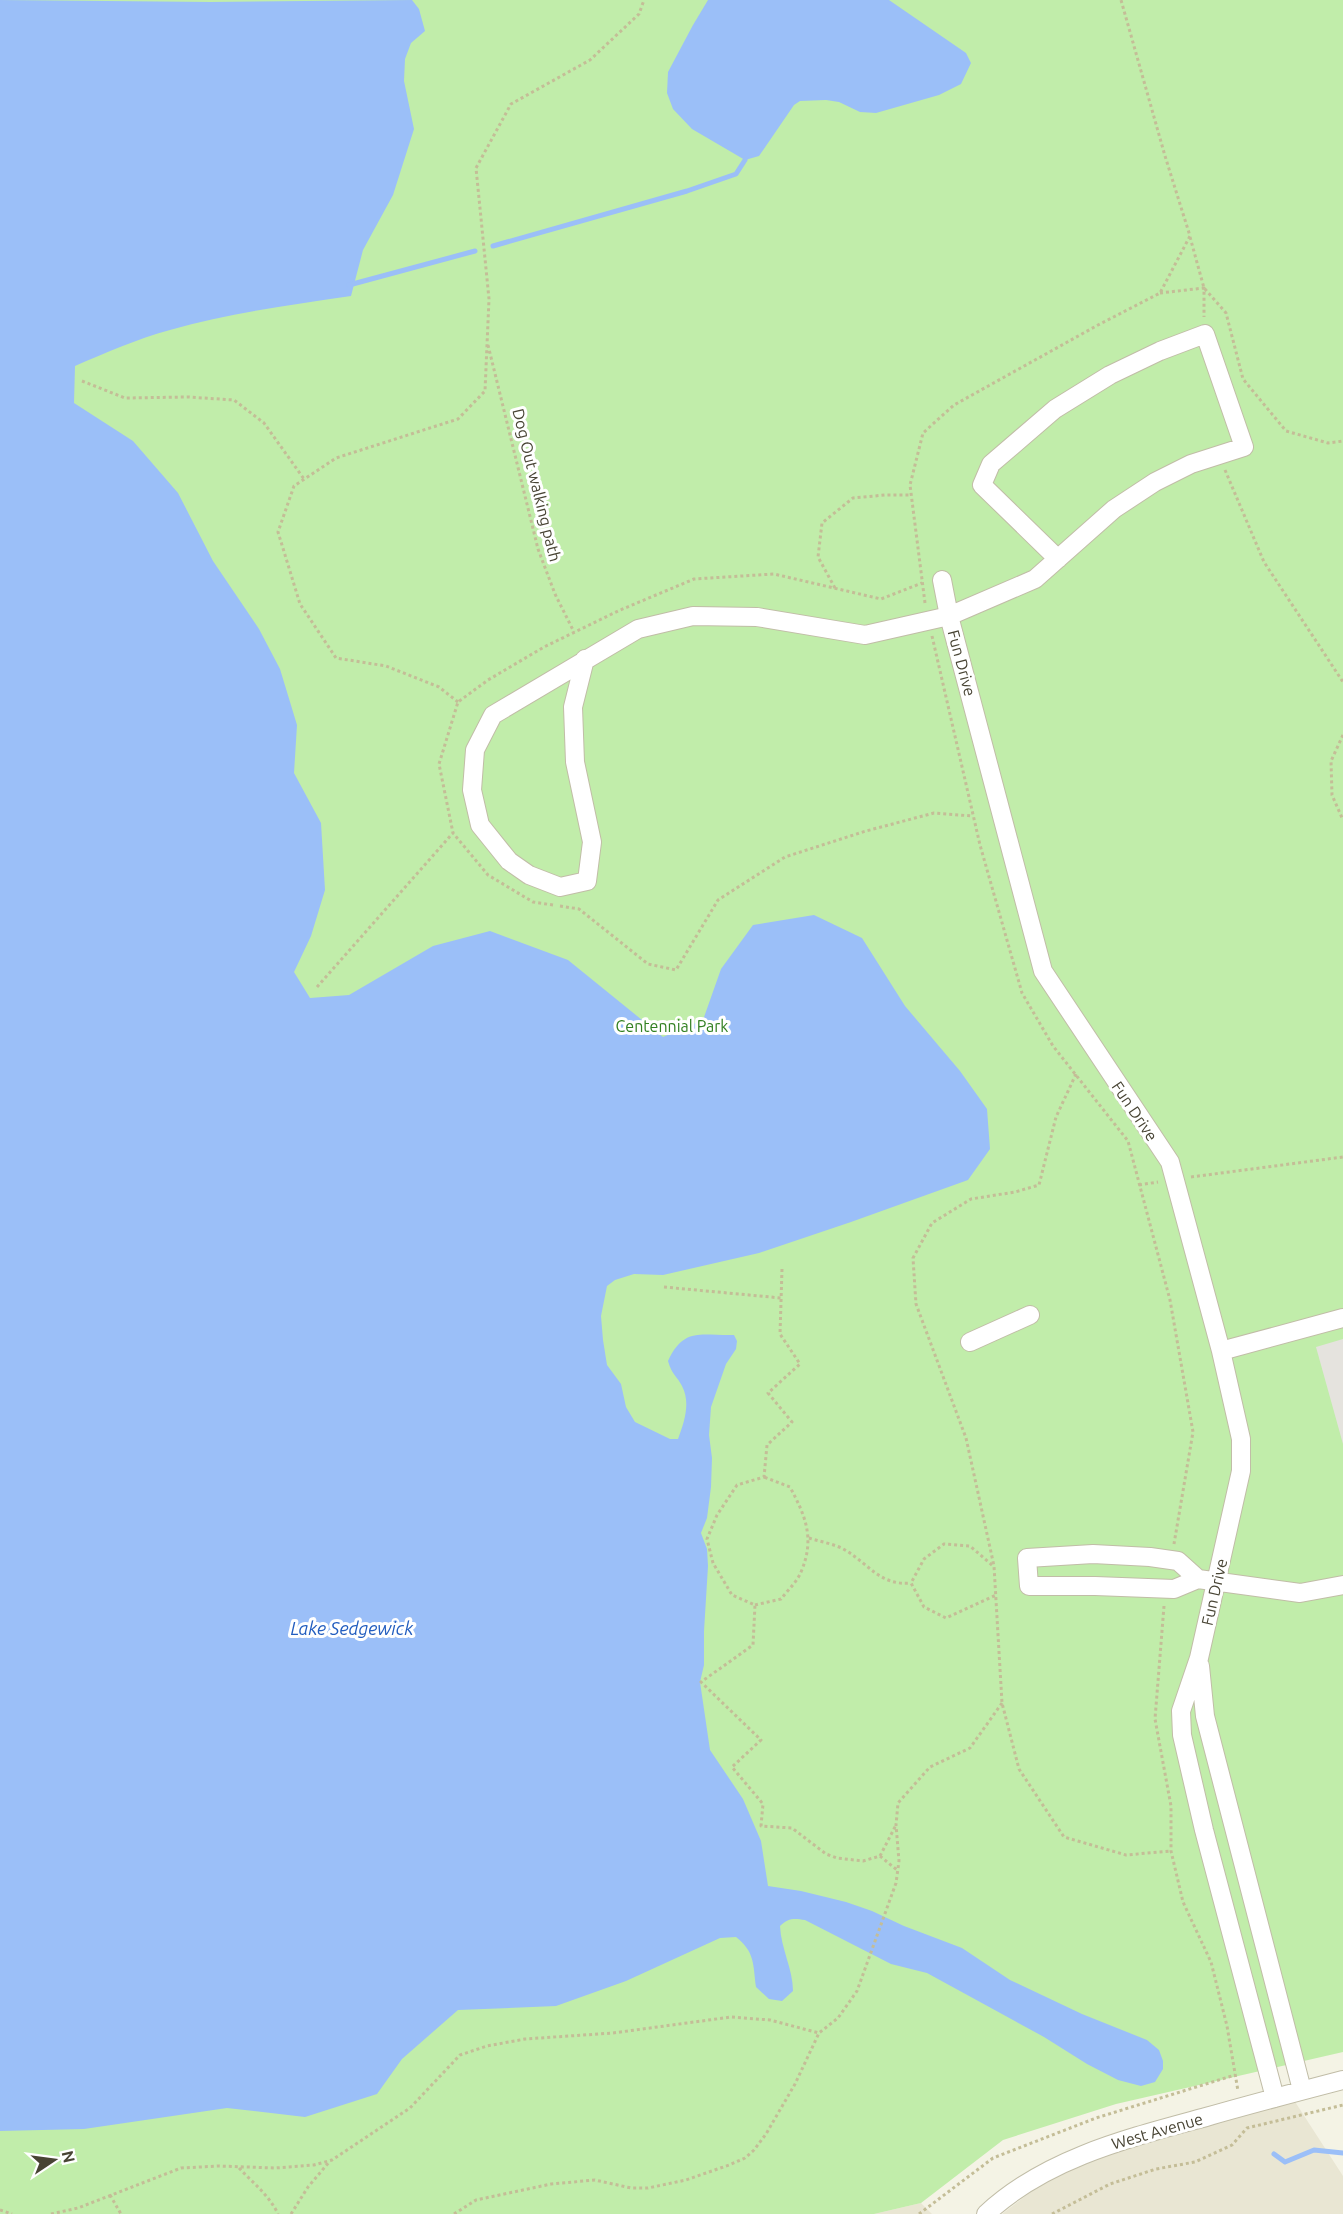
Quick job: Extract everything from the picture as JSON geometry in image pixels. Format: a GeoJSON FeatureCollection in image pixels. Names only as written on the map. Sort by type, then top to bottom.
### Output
{"type":"FeatureCollection","features":[{"type":"Feature","properties":{"kind":"street"},"geometry":{"type":"LineString","coordinates":[[585,659],[573,707],[575,762],[592,842],[587,881],[560,886],[529,875],[509,861],[480,825],[472,790],[475,750],[493,714],[585,659],[638,628],[693,616],[757,617],[864,635],[949,616],[1035,579],[1058,559],[1114,509],[1147,488],[1191,464],[1244,447],[1204,334],[1160,351],[1110,375],[1055,409],[991,464],[982,485],[1058,559]]}},
{"type":"Feature","properties":{"kind":"street","name":"Fun Drive"},"geometry":{"type":"LineString","coordinates":[[942,579],[949,616],[1043,971],[1170,1162],[1221,1351],[1240,1439],[1240,1472],[1199,1658],[1181,1711],[1182,1735],[1204,1830],[1275,2098]]}},
{"type":"Feature","properties":{"kind":"street"},"geometry":{"type":"LineString","coordinates":[[970,1342],[1030,1315]]}},
{"type":"Feature","properties":{"kind":"street"},"geometry":{"type":"LineString","coordinates":[[1221,1351],[1343,1318]]}},
{"type":"Feature","properties":{"kind":"street"},"geometry":{"type":"LineString","coordinates":[[1198,1579],[1178,1561],[1150,1557],[1094,1554],[1027,1558],[1029,1586],[1174,1589],[1198,1579],[1300,1593],[1343,1585]]}},
{"type":"Feature","properties":{"kind":"street"},"geometry":{"type":"LineString","coordinates":[[1094,1554],[1095,1586]]}},
{"type":"Feature","properties":{"kind":"street","name":"Fun Drive"},"geometry":{"type":"LineString","coordinates":[[1199,1658],[1205,1716],[1302,2090]]}},
{"type":"Feature","properties":{"kind":"street","name":"West Avenue"},"geometry":{"type":"LineString","coordinates":[[986,2214],[1051,2169],[1100,2148],[1343,2080]]}},
{"type":"Feature","properties":{"kind":"path"},"geometry":{"type":"LineString","coordinates":[[458,702],[439,687],[386,666],[336,658],[300,604],[278,532],[294,486],[304,479],[336,458],[458,418],[484,391],[489,299],[476,168],[511,104],[590,60],[639,14],[644,0]]}},
{"type":"Feature","properties":{"kind":"path"},"geometry":{"type":"LineString","coordinates":[[1190,236],[1204,288],[1204,334]]}},
{"type":"Feature","properties":{"kind":"path"},"geometry":{"type":"LineString","coordinates":[[1160,294],[1204,288]]}},
{"type":"Feature","properties":{"kind":"path"},"geometry":{"type":"LineString","coordinates":[[1204,288],[1226,313],[1243,379],[1286,431],[1328,443],[1343,441]]}},
{"type":"Feature","properties":{"kind":"path","name":"Dog Out walking path"},"geometry":{"type":"LineString","coordinates":[[487,340],[538,549],[555,594],[574,632]]}},
{"type":"Feature","properties":{"kind":"path"},"geometry":{"type":"LineString","coordinates":[[82,381],[125,398],[188,397],[234,400],[264,423],[304,479]]}},
{"type":"Feature","properties":{"kind":"path"},"geometry":{"type":"LineString","coordinates":[[1218,455],[1264,562],[1343,682]]}},
{"type":"Feature","properties":{"kind":"path"},"geometry":{"type":"LineString","coordinates":[[835,588],[819,557],[822,523],[854,498],[911,495]]}},
{"type":"Feature","properties":{"kind":"path"},"geometry":{"type":"LineString","coordinates":[[922,583],[881,598],[774,574],[694,579],[618,610],[574,632],[488,680],[458,702],[439,764],[453,833],[488,875],[533,902],[579,909],[648,964],[676,970],[718,900],[786,857],[866,831],[934,813],[973,816]]}},
{"type":"Feature","properties":{"kind":"path"},"geometry":{"type":"LineString","coordinates":[[1343,735],[1331,761],[1332,795],[1343,820]]}},
{"type":"Feature","properties":{"kind":"path"},"geometry":{"type":"LineString","coordinates":[[317,987],[453,833]]}},
{"type":"Feature","properties":{"kind":"path"},"geometry":{"type":"LineString","coordinates":[[1076,1074],[1056,1117],[1039,1185],[1016,1192],[971,1198],[932,1223],[913,1258],[916,1304],[966,1438],[994,1566],[1002,1704],[1019,1769],[1064,1837],[1126,1855],[1172,1851]]}},
{"type":"Feature","properties":{"kind":"path"},"geometry":{"type":"LineString","coordinates":[[1139,1185],[1343,1157]]}},
{"type":"Feature","properties":{"kind":"path"},"geometry":{"type":"LineString","coordinates":[[764,1477],[767,1445],[792,1422],[768,1393],[800,1364],[780,1334],[782,1269]]}},
{"type":"Feature","properties":{"kind":"path"},"geometry":{"type":"LineString","coordinates":[[664,1287],[781,1298]]}},
{"type":"Feature","properties":{"kind":"path"},"geometry":{"type":"LineString","coordinates":[[764,1477],[790,1487],[803,1511],[809,1538],[800,1574],[781,1599],[755,1605],[732,1595],[712,1563],[707,1539],[717,1515],[737,1485],[764,1477]]}},
{"type":"Feature","properties":{"kind":"path"},"geometry":{"type":"LineString","coordinates":[[809,1538],[845,1550],[878,1575],[897,1584],[911,1583]]}},
{"type":"Feature","properties":{"kind":"path"},"geometry":{"type":"LineString","coordinates":[[911,1583],[924,1558],[944,1544],[970,1546],[994,1566]]}},
{"type":"Feature","properties":{"kind":"path"},"geometry":{"type":"LineString","coordinates":[[911,1583],[924,1607],[946,1618],[996,1595]]}},
{"type":"Feature","properties":{"kind":"path"},"geometry":{"type":"LineString","coordinates":[[755,1605],[753,1645],[702,1682],[761,1740],[732,1767],[764,1804],[761,1826],[792,1828],[826,1854],[837,1858],[863,1861],[880,1856],[897,1825]]}},
{"type":"Feature","properties":{"kind":"path"},"geometry":{"type":"LineString","coordinates":[[454,2214],[476,2200],[551,2184],[595,2180],[619,2186],[648,2188],[710,2174],[745,2158],[754,2150],[795,2084],[819,2033],[838,2018],[857,1992],[890,1902],[898,1871],[900,1861],[898,1803],[930,1767],[970,1748],[1002,1704]]}},
{"type":"Feature","properties":{"kind":"path"},"geometry":{"type":"LineString","coordinates":[[880,1856],[898,1871]]}},
{"type":"Feature","properties":{"kind":"path"},"geometry":{"type":"LineString","coordinates":[[291,2214],[308,2187],[332,2160],[410,2108],[460,2055],[469,2050],[525,2040],[613,2033],[731,2017],[770,2020],[819,2033]]}},
{"type":"Feature","properties":{"kind":"path"},"geometry":{"type":"LineString","coordinates":[[919,2214],[993,2158],[1096,2118],[1235,2075]]}},
{"type":"Feature","properties":{"kind":"path"},"geometry":{"type":"LineString","coordinates":[[1052,2214],[1110,2184],[1156,2169],[1195,2162],[1232,2145],[1247,2128],[1343,2105]]}},
{"type":"Feature","properties":{"kind":"path"},"geometry":{"type":"LineString","coordinates":[[51,2214],[78,2208],[181,2168],[202,2166],[275,2168],[314,2165],[332,2160]]}},
{"type":"Feature","properties":{"kind":"path"},"geometry":{"type":"LineString","coordinates":[[238,2167],[262,2190],[278,2214]]}},
{"type":"Feature","properties":{"kind":"path"},"geometry":{"type":"LineString","coordinates":[[110,2195],[121,2214]]}},
{"type":"Feature","properties":{"kind":"path"},"geometry":{"type":"LineString","coordinates":[[0,2210],[12,2214]]}},
{"type":"Feature","properties":{"kind":"shaded area"},"geometry":{"type":"Polygon","coordinates":[[[1343,1339],[1343,1444],[1316,1347],[1343,1339]]]}},
{"type":"Feature","properties":{"kind":"shaded area"},"geometry":{"type":"Polygon","coordinates":[[[1290,2094],[1343,2176],[1343,2214],[1002,2214],[1053,2175],[1158,2135],[1290,2094]]]}},
{"type":"Feature","properties":{"kind":"shaded area"},"geometry":{"type":"Polygon","coordinates":[[[921,2203],[932,2214],[874,2214],[921,2203]]]}},
{"type":"Feature","properties":{"kind":"green space","name":"Centennial Park"},"geometry":{"type":"Polygon","coordinates":[[[0,0],[1343,0],[1343,2052],[1116,2104],[1003,2140],[921,2203],[874,2214],[0,2214],[0,0]]]}},
{"type":"Feature","properties":{"kind":"water","name":"Lake Sedgewick"},"geometry":{"type":"Polygon","coordinates":[[[0,0],[211,2],[412,0],[419,9],[425,31],[411,43],[405,59],[404,81],[414,129],[393,195],[363,250],[351,296],[260,310],[192,324],[121,346],[75,366],[74,403],[133,441],[178,493],[213,561],[259,629],[280,669],[297,725],[294,773],[321,823],[325,890],[311,936],[294,972],[310,998],[349,995],[433,946],[490,931],[568,960],[663,1037],[703,1020],[721,969],[753,925],[814,915],[862,938],[905,1006],[960,1071],[987,1109],[990,1149],[968,1180],[759,1253],[663,1275],[634,1274],[615,1280],[607,1286],[601,1316],[607,1365],[621,1384],[626,1407],[635,1422],[670,1439],[678,1439],[684,1420],[686,1399],[682,1386],[668,1361],[674,1350],[681,1342],[695,1335],[734,1335],[737,1341],[736,1349],[726,1364],[711,1407],[709,1435],[712,1458],[711,1487],[707,1518],[701,1533],[707,1549],[708,1566],[704,1665],[700,1682],[710,1750],[743,1799],[761,1841],[768,1886],[801,1891],[872,1911],[962,1948],[1010,1980],[1082,2014],[1147,2040],[1159,2050],[1163,2061],[1163,2069],[1155,2082],[1141,2086],[1118,2080],[927,1973],[891,1964],[805,1920],[794,1919],[780,1926],[793,1991],[782,2001],[769,1999],[756,1987],[752,1959],[747,1948],[736,1937],[720,1938],[626,1981],[556,2006],[458,2010],[402,2059],[377,2094],[305,2117],[227,2108],[84,2129],[0,2131],[0,0]]]}},
{"type":"Feature","properties":{"kind":"water"},"geometry":{"type":"Polygon","coordinates":[[[708,0],[889,0],[966,53],[971,63],[961,84],[939,95],[876,113],[860,112],[839,102],[800,101],[794,105],[759,156],[745,160],[692,129],[673,109],[667,93],[668,72],[708,0]]]}},
{"type":"Feature","properties":{"kind":"waterway"},"geometry":{"type":"LineString","coordinates":[[493,246],[687,191],[736,174],[745,160]]}},
{"type":"Feature","properties":{"kind":"waterway"},"geometry":{"type":"LineString","coordinates":[[349,285],[475,251]]}},
{"type":"Feature","properties":{"kind":"waterway"},"geometry":{"type":"LineString","coordinates":[[1274,2154],[1285,2162],[1314,2150],[1343,2153]]}}]}
